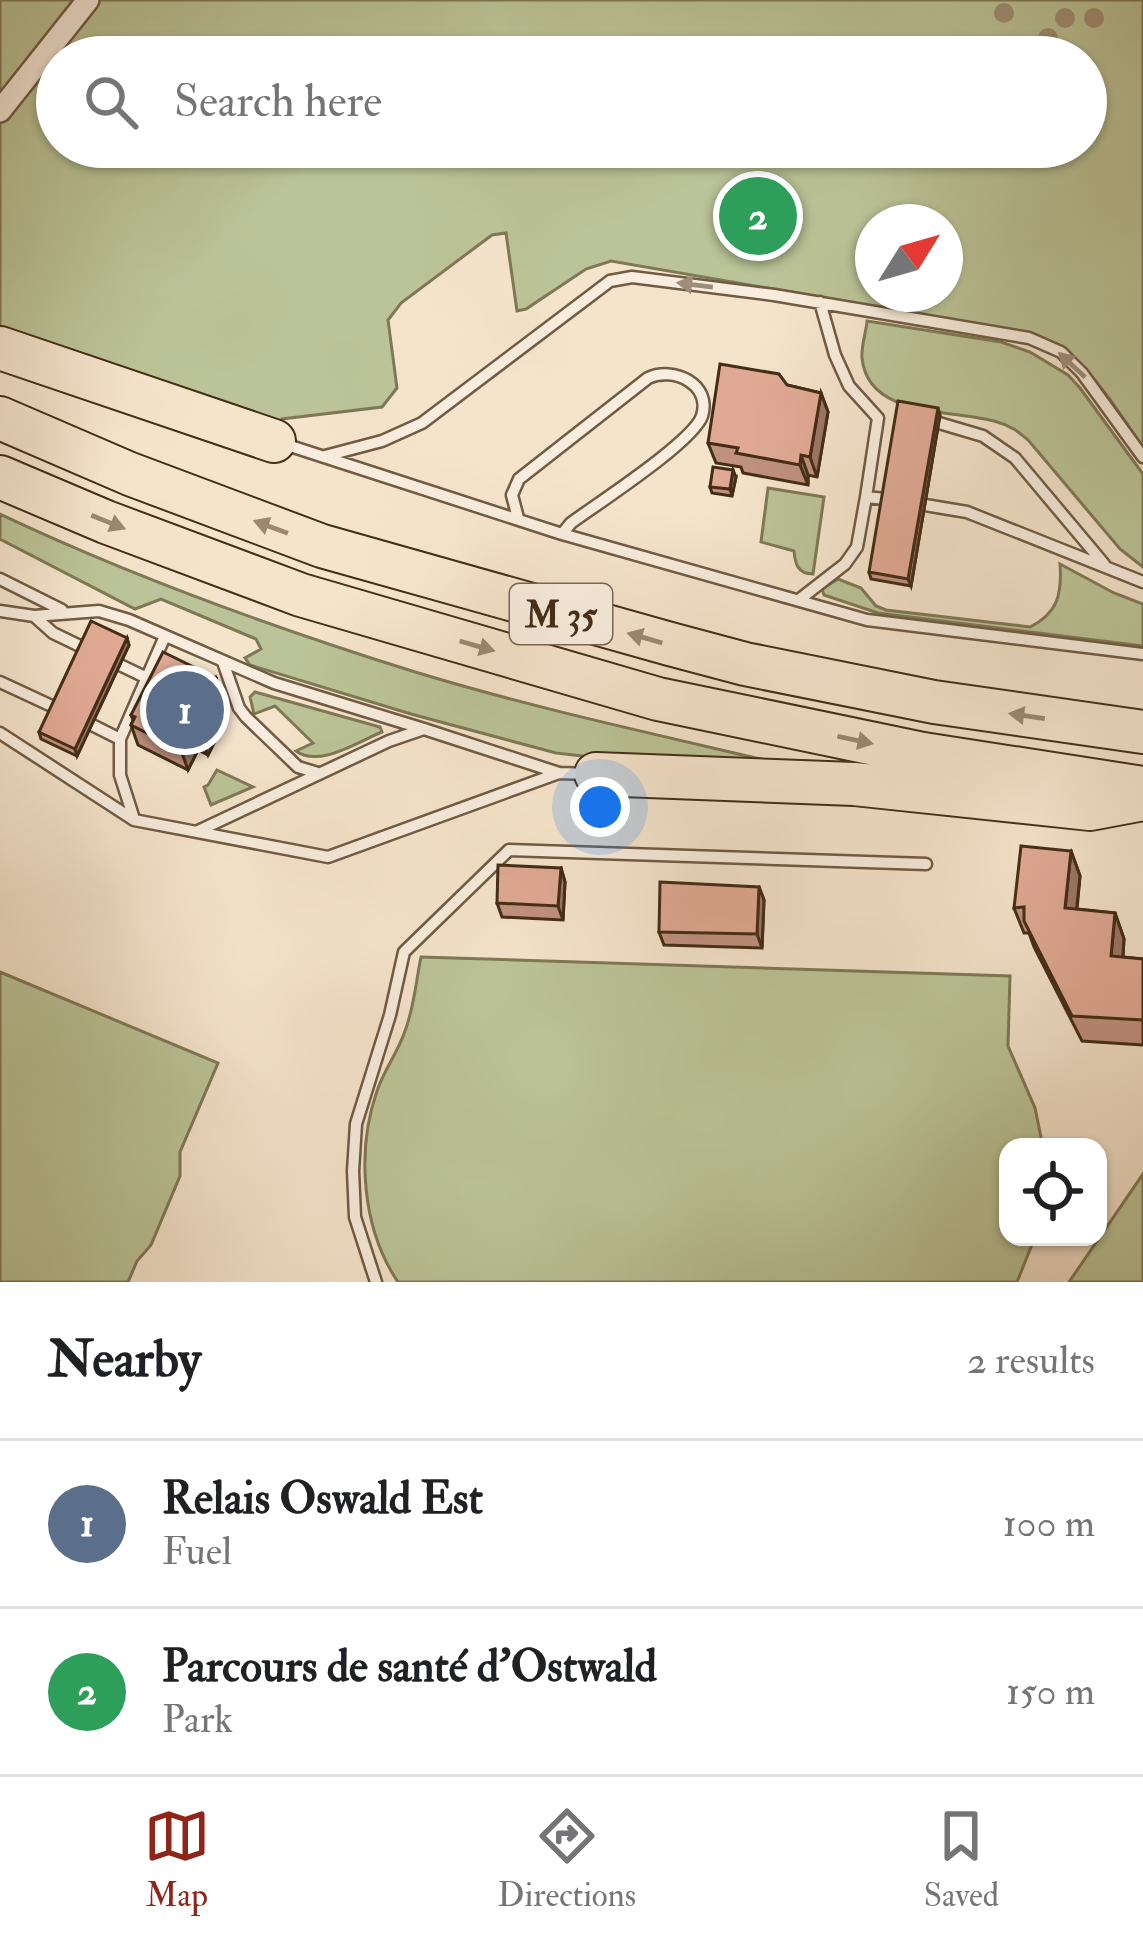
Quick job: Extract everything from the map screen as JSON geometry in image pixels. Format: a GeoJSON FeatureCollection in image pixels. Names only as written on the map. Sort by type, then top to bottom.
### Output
{"type":"FeatureCollection","features":[{"type":"Feature","properties":{"kind":"highway"},"geometry":{"type":"LineString","coordinates":[[0,348],[274,441]]}},
{"type":"Feature","properties":{"kind":"highway","name":"M 35"},"geometry":{"type":"LineString","coordinates":[[0,418],[130,474],[322,546],[670,644],[934,702],[1143,732]]}},
{"type":"Feature","properties":{"kind":"highway","name":"M 35"},"geometry":{"type":"LineString","coordinates":[[0,476],[106,522],[301,595],[658,699],[922,754],[1143,788]]}},
{"type":"Feature","properties":{"kind":"highway"},"geometry":{"type":"LineString","coordinates":[[578,773],[854,784],[1090,809],[1143,799]]}},
{"type":"Feature","properties":{"kind":"street"},"geometry":{"type":"LineString","coordinates":[[59,36],[88,0]]}},
{"type":"Feature","properties":{"kind":"street"},"geometry":{"type":"LineString","coordinates":[[0,111],[36,66]]}},
{"type":"Feature","properties":{"kind":"lane"},"geometry":{"type":"LineString","coordinates":[[325,457],[382,441],[422,423],[610,281],[632,277],[820,302],[1029,338],[1061,352],[1082,373],[1143,457]]}},
{"type":"Feature","properties":{"kind":"lane"},"geometry":{"type":"LineString","coordinates":[[800,599],[845,564],[857,547],[880,412],[849,386],[820,302]]}},
{"type":"Feature","properties":{"kind":"lane"},"geometry":{"type":"LineString","coordinates":[[518,518],[512,495],[519,479],[647,378],[660,372],[678,374],[694,386],[703,401],[702,418],[687,437],[562,534]]}},
{"type":"Feature","properties":{"kind":"lane"},"geometry":{"type":"LineString","coordinates":[[939,423],[983,436],[1015,458],[1106,567]]}},
{"type":"Feature","properties":{"kind":"lane"},"geometry":{"type":"LineString","coordinates":[[274,441],[562,534],[867,620],[1143,654]]}},
{"type":"Feature","properties":{"kind":"lane"},"geometry":{"type":"LineString","coordinates":[[866,497],[885,500]]}},
{"type":"Feature","properties":{"kind":"lane"},"geometry":{"type":"LineString","coordinates":[[925,505],[967,512],[1143,582]]}},
{"type":"Feature","properties":{"kind":"lane"},"geometry":{"type":"LineString","coordinates":[[0,579],[65,612]]}},
{"type":"Feature","properties":{"kind":"lane"},"geometry":{"type":"LineString","coordinates":[[0,611],[34,616],[99,611],[274,682],[578,773]]}},
{"type":"Feature","properties":{"kind":"lane"},"geometry":{"type":"LineString","coordinates":[[34,616],[53,633],[84,648]]}},
{"type":"Feature","properties":{"kind":"lane"},"geometry":{"type":"LineString","coordinates":[[134,820],[120,775],[120,739],[165,636]]}},
{"type":"Feature","properties":{"kind":"lane"},"geometry":{"type":"LineString","coordinates":[[223,662],[246,717],[298,766],[318,773]]}},
{"type":"Feature","properties":{"kind":"lane"},"geometry":{"type":"LineString","coordinates":[[120,665],[147,678]]}},
{"type":"Feature","properties":{"kind":"lane"},"geometry":{"type":"LineString","coordinates":[[0,682],[56,708]]}},
{"type":"Feature","properties":{"kind":"lane"},"geometry":{"type":"LineString","coordinates":[[92,725],[120,739]]}},
{"type":"Feature","properties":{"kind":"lane"},"geometry":{"type":"LineString","coordinates":[[195,832],[397,737],[424,729]]}},
{"type":"Feature","properties":{"kind":"lane"},"geometry":{"type":"LineString","coordinates":[[0,733],[134,820],[328,857],[578,773]]}},
{"type":"Feature","properties":{"kind":"lane"},"geometry":{"type":"LineString","coordinates":[[376,1282],[355,1217],[356,1124],[404,952],[509,850],[926,864]]}},
{"type":"Feature","properties":{"kind":"green space"},"geometry":{"type":"Polygon","coordinates":[[[0,0],[1143,0],[1143,447],[1083,367],[1052,343],[1034,334],[907,312],[963,312],[963,204],[855,204],[855,303],[611,261],[586,269],[517,311],[506,233],[492,235],[401,303],[388,320],[397,388],[382,407],[282,419],[279,426],[0,326],[0,0]]]}},
{"type":"Feature","properties":{"kind":"green space"},"geometry":{"type":"Polygon","coordinates":[[[867,321],[1001,342],[1030,352],[1068,375],[1143,474],[1143,567],[1120,549],[1014,429],[916,408],[880,392],[868,378],[862,358],[867,321]]]}},
{"type":"Feature","properties":{"kind":"green space"},"geometry":{"type":"Polygon","coordinates":[[[768,488],[824,497],[813,574],[798,567],[794,551],[761,542],[768,488]]]}},
{"type":"Feature","properties":{"kind":"green space"},"geometry":{"type":"Polygon","coordinates":[[[0,514],[152,580],[412,671],[769,761],[556,753],[250,665],[245,658],[261,649],[256,639],[161,599],[135,609],[0,539],[0,514]]]}},
{"type":"Feature","properties":{"kind":"green space"},"geometry":{"type":"Polygon","coordinates":[[[1060,564],[1143,604],[1143,646],[878,613],[824,595],[822,589],[838,579],[861,588],[876,606],[886,610],[1030,627],[1056,602],[1060,564]]]}},
{"type":"Feature","properties":{"kind":"green space"},"geometry":{"type":"Polygon","coordinates":[[[255,692],[380,727],[382,732],[338,752],[305,755],[296,751],[313,743],[275,706],[254,714],[250,697],[255,692]]]}},
{"type":"Feature","properties":{"kind":"green space"},"geometry":{"type":"Polygon","coordinates":[[[217,770],[253,787],[211,805],[204,787],[217,770]]]}},
{"type":"Feature","properties":{"kind":"green space"},"geometry":{"type":"Polygon","coordinates":[[[421,957],[1010,976],[1008,1046],[1035,1108],[1041,1138],[999,1138],[999,1246],[1031,1246],[1017,1282],[398,1282],[370,1214],[366,1139],[377,1091],[413,1004],[421,957]]]}},
{"type":"Feature","properties":{"kind":"green space"},"geometry":{"type":"Polygon","coordinates":[[[0,972],[218,1063],[180,1152],[180,1176],[151,1245],[128,1282],[0,1282],[0,972]]]}},
{"type":"Feature","properties":{"kind":"green space"},"geometry":{"type":"Polygon","coordinates":[[[1143,1174],[1143,1282],[1069,1282],[1094,1246],[1107,1246],[1107,1227],[1143,1174]]]}},
{"type":"Feature","properties":{"kind":"building"},"geometry":{"type":"Polygon","coordinates":[[[720,364],[779,374],[787,385],[821,393],[810,457],[801,455],[800,465],[708,443],[720,364]]]}},
{"type":"Feature","properties":{"kind":"building"},"geometry":{"type":"Polygon","coordinates":[[[898,401],[938,408],[908,579],[869,572],[898,401]]]}},
{"type":"Feature","properties":{"kind":"building"},"geometry":{"type":"Polygon","coordinates":[[[713,467],[733,470],[730,489],[710,487],[713,467]]]}},
{"type":"Feature","properties":{"kind":"building"},"geometry":{"type":"Polygon","coordinates":[[[91,621],[127,638],[75,749],[39,732],[91,621]]]}},
{"type":"Feature","properties":{"kind":"building"},"geometry":{"type":"Polygon","coordinates":[[[163,652],[216,678],[205,702],[214,707],[200,735],[191,730],[181,750],[131,725],[135,717],[131,715],[163,652]]]}},
{"type":"Feature","properties":{"kind":"building"},"geometry":{"type":"Polygon","coordinates":[[[1021,846],[1071,851],[1065,908],[1115,913],[1111,956],[1143,959],[1143,1020],[1072,1016],[1024,921],[1024,907],[1014,908],[1021,846]]]}},
{"type":"Feature","properties":{"kind":"building"},"geometry":{"type":"Polygon","coordinates":[[[498,865],[561,868],[558,906],[497,903],[498,865]]]}},
{"type":"Feature","properties":{"kind":"building"},"geometry":{"type":"Polygon","coordinates":[[[660,882],[759,887],[757,934],[659,932],[660,882]]]}},
{"type":"Feature","properties":{"kind":"place","name":"Parcours de santé d'Ostwald"},"geometry":{"type":"Point","coordinates":[758,216]}},
{"type":"Feature","properties":{"kind":"place","name":"Relais Oswald Est"},"geometry":{"type":"Point","coordinates":[185,710]}}]}
